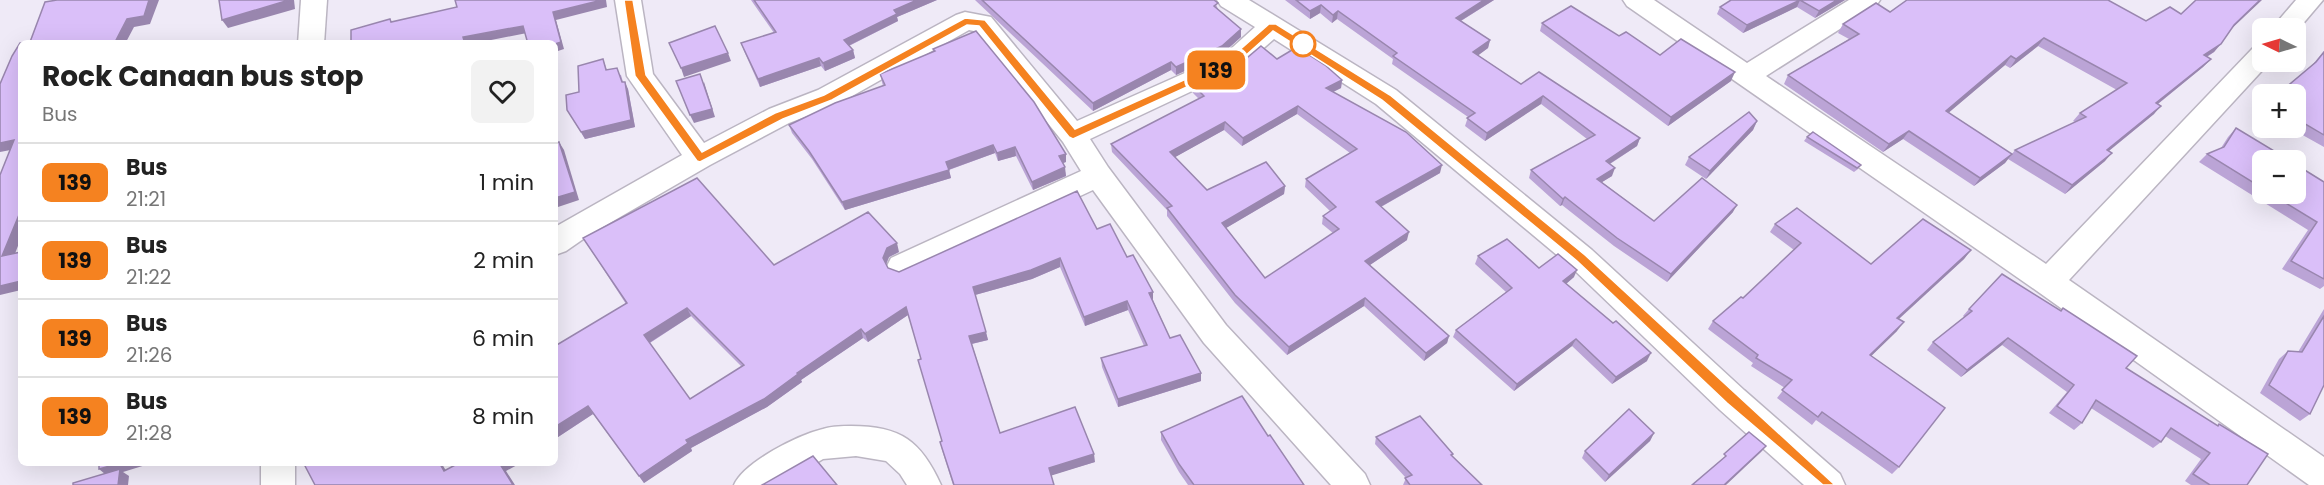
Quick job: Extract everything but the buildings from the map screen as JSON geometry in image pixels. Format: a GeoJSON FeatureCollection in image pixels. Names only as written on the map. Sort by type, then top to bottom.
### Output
{"type":"FeatureCollection","features":[{"type":"Feature","properties":{"kind":"street"},"geometry":{"type":"LineString","coordinates":[[311,40],[314,0]]}},
{"type":"Feature","properties":{"kind":"street"},"geometry":{"type":"LineString","coordinates":[[628,0],[640,76],[700,158]]}},
{"type":"Feature","properties":{"kind":"street"},"geometry":{"type":"LineString","coordinates":[[1230,0],[1386,97],[1581,258],[1732,400],[1828,485]]}},
{"type":"Feature","properties":{"kind":"street"},"geometry":{"type":"LineString","coordinates":[[1636,0],[2048,282],[2324,476]]}},
{"type":"Feature","properties":{"kind":"street"},"geometry":{"type":"LineString","coordinates":[[1748,75],[1868,0]]}},
{"type":"Feature","properties":{"kind":"street"},"geometry":{"type":"LineString","coordinates":[[2293,18],[2310,0]]}},
{"type":"Feature","properties":{"kind":"street"},"geometry":{"type":"LineString","coordinates":[[558,241],[700,158],[779,116],[828,97],[965,21],[982,23],[1073,135],[1098,175],[1215,334],[1353,485]]}},
{"type":"Feature","properties":{"kind":"street"},"geometry":{"type":"LineString","coordinates":[[1073,135],[1232,62],[1272,26]]}},
{"type":"Feature","properties":{"kind":"street"},"geometry":{"type":"LineString","coordinates":[[2048,282],[2252,65]]}},
{"type":"Feature","properties":{"kind":"street"},"geometry":{"type":"LineString","coordinates":[[902,266],[1098,175]]}},
{"type":"Feature","properties":{"kind":"street"},"geometry":{"type":"LineString","coordinates":[[750,485],[818,445],[848,441],[882,442],[905,454],[918,471],[924,485]]}},
{"type":"Feature","properties":{"kind":"street"},"geometry":{"type":"LineString","coordinates":[[278,466],[278,485]]}},
{"type":"Feature","properties":{"kind":"bus line","name":"139"},"geometry":{"type":"LineString","coordinates":[[628,0],[640,76],[700,158],[779,116],[828,97],[965,21],[982,23],[1073,135],[1232,62],[1272,26],[1386,97],[1581,258],[1732,400],[1828,485]]}}]}
